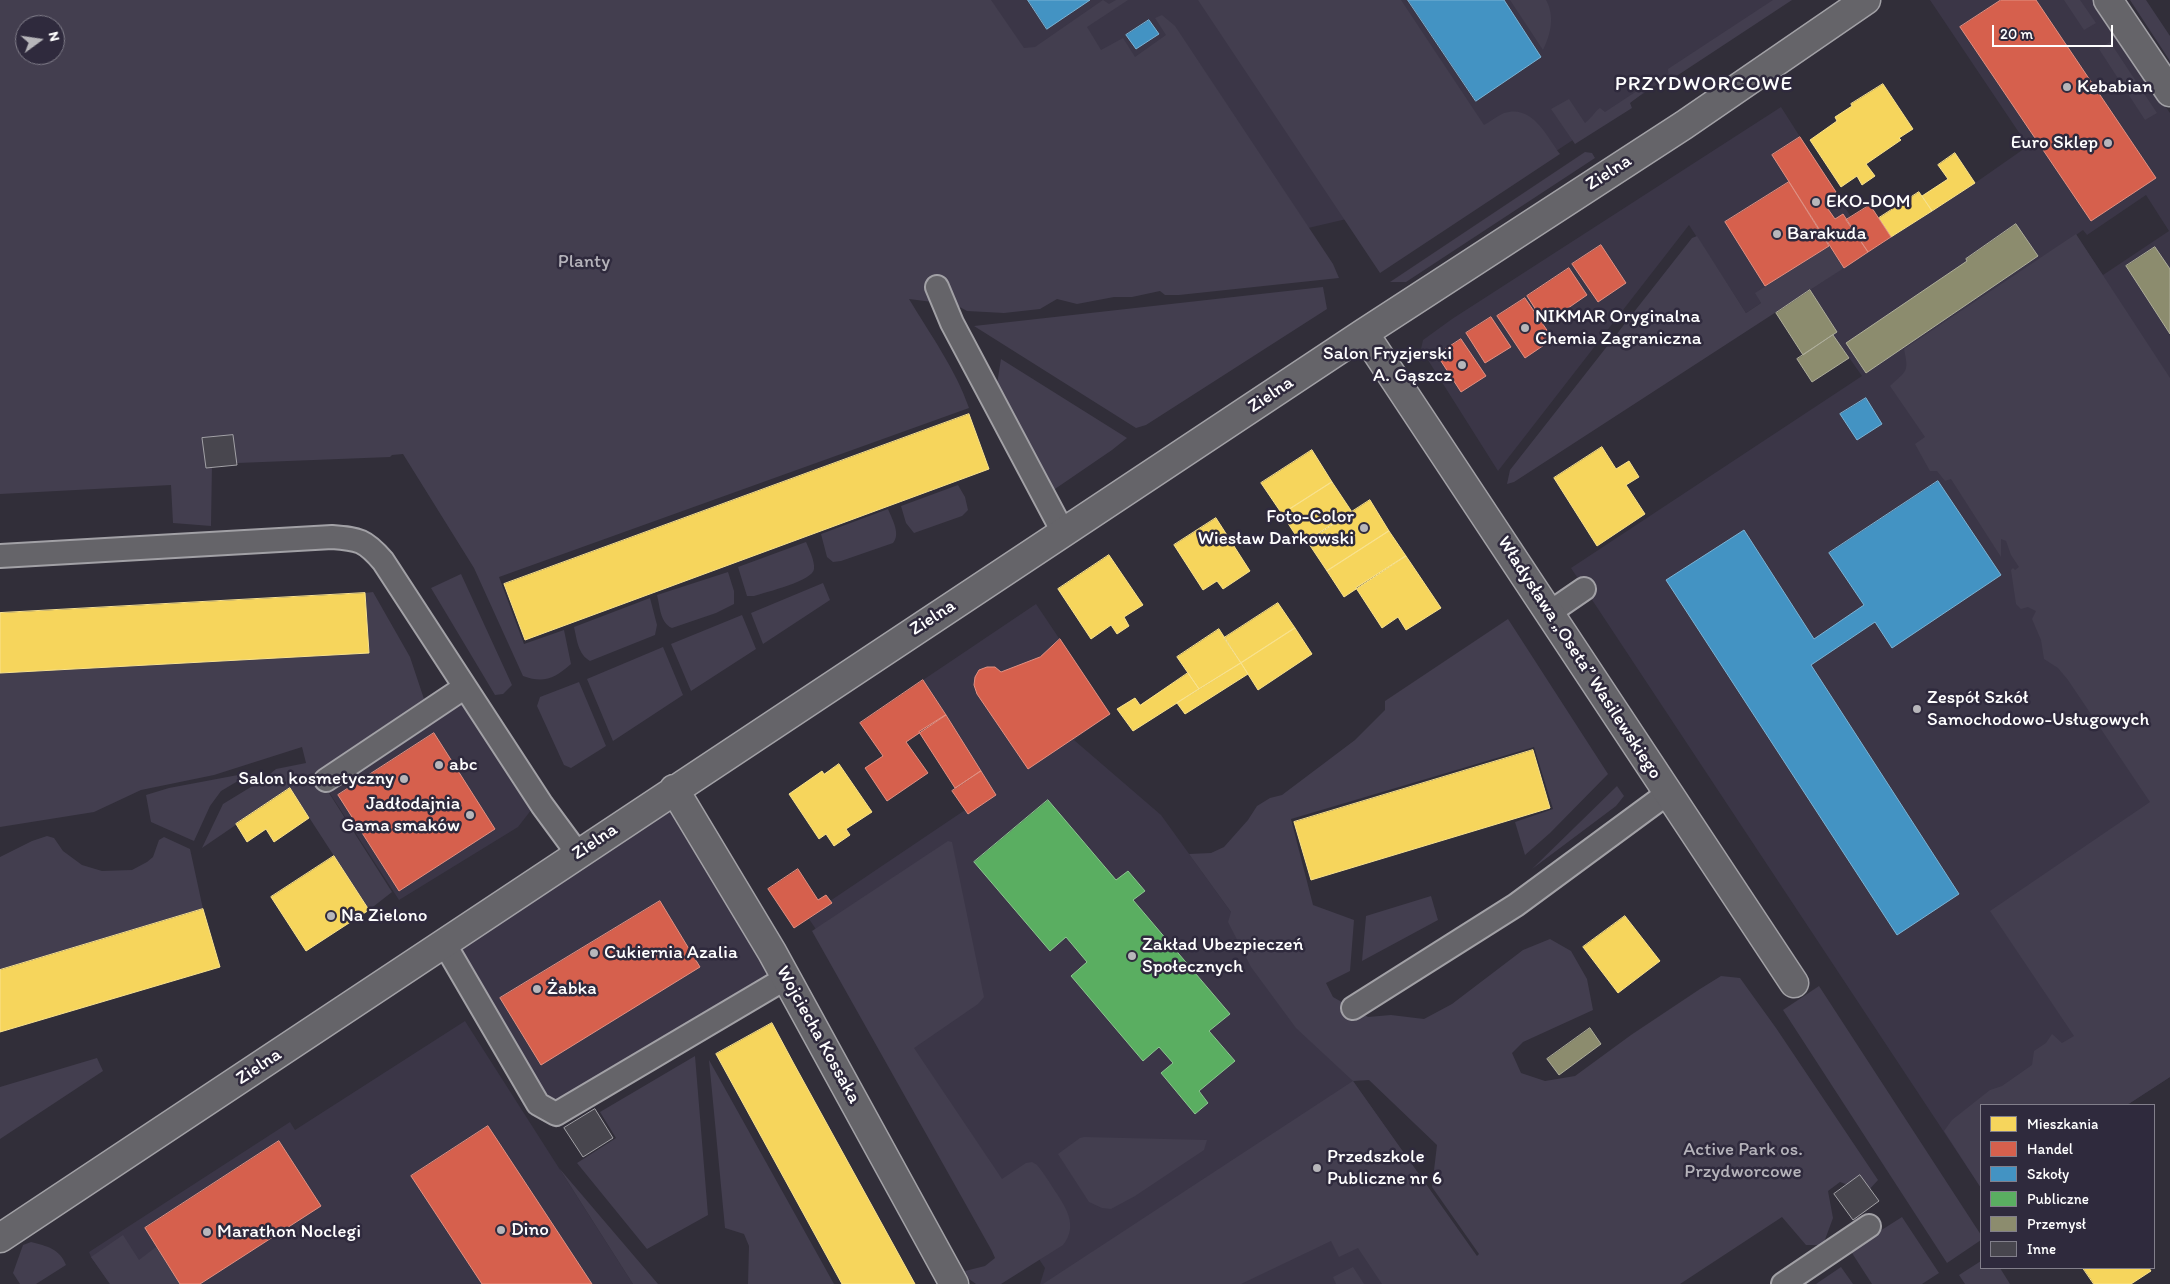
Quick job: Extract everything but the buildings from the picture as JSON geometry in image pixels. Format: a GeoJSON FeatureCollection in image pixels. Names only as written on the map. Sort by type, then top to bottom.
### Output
{"type":"FeatureCollection","features":[{"type":"Feature","properties":{"kind":"street","name":"Zielna"},"geometry":{"type":"LineString","coordinates":[[0,1238],[1364,333],[1684,125],[1866,0]]}},
{"type":"Feature","properties":{"kind":"street"},"geometry":{"type":"LineString","coordinates":[[2108,0],[2170,92]]}},
{"type":"Feature","properties":{"kind":"street","name":"Władysława „Oseta” Wasilewskiego"},"geometry":{"type":"LineString","coordinates":[[1364,333],[1794,983]]}},
{"type":"Feature","properties":{"kind":"street","name":"Wojciecha Kossaka"},"geometry":{"type":"LineString","coordinates":[[674,790],[786,978],[954,1284]]}},
{"type":"Feature","properties":{"kind":"lane"},"geometry":{"type":"LineString","coordinates":[[937,287],[952,322],[1063,532]]}},
{"type":"Feature","properties":{"kind":"lane"},"geometry":{"type":"LineString","coordinates":[[0,556],[332,537],[352,538],[369,545],[383,561],[542,805],[578,854]]}},
{"type":"Feature","properties":{"kind":"lane"},"geometry":{"type":"LineString","coordinates":[[1548,613],[1584,589]]}},
{"type":"Feature","properties":{"kind":"lane"},"geometry":{"type":"LineString","coordinates":[[326,780],[465,687]]}},
{"type":"Feature","properties":{"kind":"lane"},"geometry":{"type":"LineString","coordinates":[[1353,1008],[1516,905],[1668,793]]}},
{"type":"Feature","properties":{"kind":"lane"},"geometry":{"type":"LineString","coordinates":[[444,943],[538,1104],[556,1114],[786,978]]}},
{"type":"Feature","properties":{"kind":"lane"},"geometry":{"type":"LineString","coordinates":[[1783,1284],[1869,1226]]}},
{"type":"Feature","properties":{"kind":"shaded area"},"geometry":{"type":"Polygon","coordinates":[[[833,0],[1785,0],[1385,264],[1355,217],[972,307],[833,0]]]}},
{"type":"Feature","properties":{"kind":"shaded area","name":"Zespół Szkół Samochodowo-Usługowych"},"geometry":{"type":"Polygon","coordinates":[[[1930,0],[2094,0],[2170,113],[2170,1077],[2129,1104],[1980,1104],[1980,1186],[1571,568],[1862,376],[1833,335],[1837,332],[1810,290],[1843,268],[1756,293],[1761,303],[1746,313],[1689,225],[1498,471],[1421,349],[1423,340],[1452,319],[1781,107],[1872,250],[2028,146],[1930,0]],[[2146,195],[2087,235],[2083,230],[2076,235],[2103,275],[2169,231],[2146,195]]]}},
{"type":"Feature","properties":{"kind":"shaded area"},"geometry":{"type":"Polygon","coordinates":[[[1036,604],[1110,714],[1074,740],[1161,815],[1353,1081],[1496,1284],[1040,1284],[1045,1268],[809,919],[832,903],[830,901],[965,810],[968,814],[996,795],[923,680],[1036,604]]]}},
{"type":"Feature","properties":{"kind":"shaded area"},"geometry":{"type":"Polygon","coordinates":[[[453,680],[535,805],[518,827],[399,900],[314,769],[453,680]]]}},
{"type":"Feature","properties":{"kind":"shaded area"},"geometry":{"type":"Polygon","coordinates":[[[672,796],[781,977],[556,1109],[450,944],[672,796]]]}},
{"type":"Feature","properties":{"kind":"shaded area"},"geometry":{"type":"Polygon","coordinates":[[[465,1021],[633,1284],[110,1284],[91,1257],[89,1252],[290,1122],[295,1130],[465,1021]]]}},
{"type":"Feature","properties":{"kind":"green space","name":"Planty"},"geometry":{"type":"Polygon","coordinates":[[[0,0],[991,0],[1024,48],[1035,47],[1103,0],[1109,4],[1116,0],[1128,0],[1087,27],[1101,50],[1123,38],[1135,57],[1166,35],[1155,18],[1162,15],[1175,26],[1333,264],[1339,278],[1179,295],[1165,295],[1160,291],[1132,297],[1114,297],[1077,304],[1057,299],[1040,309],[1004,313],[967,311],[956,305],[909,299],[950,366],[969,408],[499,577],[524,644],[564,630],[571,664],[560,673],[549,678],[537,679],[523,676],[474,568],[403,454],[390,457],[212,464],[211,526],[173,523],[171,485],[0,494],[0,0]]]}},
{"type":"Feature","properties":{"kind":"green space"},"geometry":{"type":"Polygon","coordinates":[[[1198,0],[1401,0],[1484,125],[1504,113],[1514,111],[1523,113],[1544,130],[1560,154],[1380,273],[1198,0]]]}},
{"type":"Feature","properties":{"kind":"green space"},"geometry":{"type":"Polygon","coordinates":[[[1510,0],[1546,0],[1549,6],[1551,25],[1543,50],[1510,0]]]}},
{"type":"Feature","properties":{"kind":"green space"},"geometry":{"type":"Polygon","coordinates":[[[1773,0],[1792,0],[1669,81],[1668,69],[1773,0]]]}},
{"type":"Feature","properties":{"kind":"green space"},"geometry":{"type":"Polygon","coordinates":[[[2064,0],[2080,0],[2096,23],[2084,30],[2064,0]]]}},
{"type":"Feature","properties":{"kind":"green space"},"geometry":{"type":"Polygon","coordinates":[[[2130,0],[2146,0],[2170,36],[2170,61],[2130,0]]]}},
{"type":"Feature","properties":{"kind":"green space"},"geometry":{"type":"Polygon","coordinates":[[[2110,42],[2157,113],[2145,120],[2099,49],[2110,42]]]}},
{"type":"Feature","properties":{"kind":"green space"},"geometry":{"type":"Polygon","coordinates":[[[1640,89],[1647,90],[1630,103],[1632,108],[1575,144],[1551,109],[1569,99],[1585,123],[1600,108],[1605,112],[1640,89]]]}},
{"type":"Feature","properties":{"kind":"green space"},"geometry":{"type":"Polygon","coordinates":[[[1585,152],[1592,153],[1595,158],[1406,282],[1390,282],[1585,152]]]}},
{"type":"Feature","properties":{"kind":"green space"},"geometry":{"type":"Polygon","coordinates":[[[2076,234],[2170,378],[2170,1077],[2129,1104],[1980,1104],[1980,1186],[1944,1131],[1952,1120],[1990,1090],[2002,1086],[2032,1065],[2034,1051],[2046,1043],[2052,1034],[2062,1043],[2074,1036],[1990,911],[2150,802],[2068,680],[2058,668],[2044,659],[2041,640],[2032,619],[2036,611],[2028,607],[2021,609],[2016,604],[2011,570],[2019,567],[2011,555],[2006,541],[2001,539],[2001,557],[1951,479],[1945,481],[1937,471],[1930,471],[1915,444],[1925,437],[1890,386],[1905,370],[1904,349],[2076,234]]]}},
{"type":"Feature","properties":{"kind":"green space"},"geometry":{"type":"Polygon","coordinates":[[[1697,236],[1746,313],[1761,303],[1755,293],[1829,246],[1844,268],[1514,482],[1507,484],[1510,470],[1692,238],[1697,236]]]}},
{"type":"Feature","properties":{"kind":"green space"},"geometry":{"type":"Polygon","coordinates":[[[1323,287],[1327,309],[1146,425],[1136,428],[974,326],[1323,287]]]}},
{"type":"Feature","properties":{"kind":"green space"},"geometry":{"type":"Polygon","coordinates":[[[1001,359],[1127,438],[1052,491],[997,384],[1001,359]]]}},
{"type":"Feature","properties":{"kind":"green space"},"geometry":{"type":"Polygon","coordinates":[[[958,485],[965,497],[968,510],[962,516],[914,533],[906,523],[901,506],[958,485]]]}},
{"type":"Feature","properties":{"kind":"green space"},"geometry":{"type":"Polygon","coordinates":[[[888,509],[896,531],[893,543],[841,561],[833,562],[827,557],[821,534],[888,509]]]}},
{"type":"Feature","properties":{"kind":"green space"},"geometry":{"type":"Polygon","coordinates":[[[806,542],[814,562],[812,573],[806,578],[788,586],[754,596],[747,596],[738,567],[806,542]]]}},
{"type":"Feature","properties":{"kind":"green space"},"geometry":{"type":"Polygon","coordinates":[[[728,572],[734,591],[734,604],[716,613],[672,628],[668,626],[661,614],[657,595],[728,572]]]}},
{"type":"Feature","properties":{"kind":"green space"},"geometry":{"type":"Polygon","coordinates":[[[461,574],[512,685],[503,694],[495,695],[431,588],[461,574]]]}},
{"type":"Feature","properties":{"kind":"green space"},"geometry":{"type":"Polygon","coordinates":[[[823,583],[830,600],[763,644],[751,613],[823,583]]]}},
{"type":"Feature","properties":{"kind":"green space"},"geometry":{"type":"Polygon","coordinates":[[[373,592],[410,657],[424,699],[335,759],[348,781],[329,793],[392,892],[369,910],[290,788],[202,848],[223,804],[264,779],[276,769],[306,763],[302,747],[214,775],[141,790],[94,812],[0,827],[0,673],[369,652],[365,593],[373,592]]]}},
{"type":"Feature","properties":{"kind":"green space"},"geometry":{"type":"Polygon","coordinates":[[[650,598],[657,625],[655,635],[590,661],[583,655],[574,627],[650,598]]]}},
{"type":"Feature","properties":{"kind":"green space"},"geometry":{"type":"Polygon","coordinates":[[[742,615],[756,649],[691,691],[671,644],[742,615]]]}},
{"type":"Feature","properties":{"kind":"green space","name":"Active Park os. Przydworcowe"},"geometry":{"type":"Polygon","coordinates":[[[1508,619],[1608,774],[1550,833],[1525,855],[1515,822],[1553,809],[1534,747],[1291,819],[1313,905],[1354,920],[1350,971],[1326,983],[1333,997],[1368,1017],[1391,1015],[1424,1019],[1452,1004],[1523,950],[1550,939],[1571,951],[1587,979],[1593,1010],[1523,1042],[1512,1053],[1521,1073],[1545,1081],[1575,1076],[1631,1035],[1721,976],[1740,978],[1776,1028],[1878,1180],[1867,1192],[1840,1182],[1828,1191],[1833,1218],[1823,1245],[1806,1245],[1782,1217],[1680,1284],[1382,1284],[1358,1248],[1339,1257],[1331,1241],[1241,1284],[1043,1284],[1353,1081],[1296,1028],[1251,967],[1228,922],[1231,912],[1189,854],[1211,853],[1224,847],[1248,820],[1257,806],[1270,798],[1282,795],[1355,740],[1385,710],[1385,701],[1508,619]],[[1369,1080],[1353,1081],[1477,1256],[1479,1254],[1432,1187],[1437,1145],[1369,1080]]]}},
{"type":"Feature","properties":{"kind":"green space"},"geometry":{"type":"Polygon","coordinates":[[[663,647],[683,695],[613,741],[587,679],[663,647]]]}},
{"type":"Feature","properties":{"kind":"green space"},"geometry":{"type":"Polygon","coordinates":[[[579,682],[606,746],[571,768],[564,765],[537,706],[540,697],[579,682]]]}},
{"type":"Feature","properties":{"kind":"green space"},"geometry":{"type":"Polygon","coordinates":[[[242,775],[243,778],[221,791],[210,806],[194,841],[151,822],[146,795],[169,788],[242,775]]]}},
{"type":"Feature","properties":{"kind":"green space"},"geometry":{"type":"Polygon","coordinates":[[[1617,786],[1624,796],[1616,806],[1532,869],[1617,786]]]}},
{"type":"Feature","properties":{"kind":"green space"},"geometry":{"type":"Polygon","coordinates":[[[47,836],[54,838],[63,851],[82,865],[102,871],[132,870],[147,862],[153,857],[159,840],[164,837],[190,849],[203,909],[0,970],[0,857],[32,841],[47,836]]]}},
{"type":"Feature","properties":{"kind":"green space"},"geometry":{"type":"Polygon","coordinates":[[[948,841],[952,842],[984,997],[978,1004],[914,1048],[1002,1179],[1026,1163],[1032,1162],[1037,1165],[1066,1209],[1070,1223],[1068,1238],[1063,1245],[1001,1284],[976,1284],[969,1279],[965,1271],[985,1266],[995,1258],[992,1251],[812,931],[948,841]]]}},
{"type":"Feature","properties":{"kind":"green space"},"geometry":{"type":"Polygon","coordinates":[[[1431,896],[1438,920],[1362,961],[1366,916],[1431,896]]]}},
{"type":"Feature","properties":{"kind":"green space"},"geometry":{"type":"Polygon","coordinates":[[[1819,986],[1980,1233],[1980,1241],[1947,1263],[1783,1010],[1819,986]]]}},
{"type":"Feature","properties":{"kind":"green space"},"geometry":{"type":"Polygon","coordinates":[[[695,1056],[708,1215],[647,1249],[577,1163],[616,1138],[600,1112],[695,1056]]]}},
{"type":"Feature","properties":{"kind":"green space"},"geometry":{"type":"Polygon","coordinates":[[[97,1058],[103,1071],[0,1139],[0,1087],[97,1058]]]}},
{"type":"Feature","properties":{"kind":"green space"},"geometry":{"type":"Polygon","coordinates":[[[709,1060],[834,1284],[748,1284],[749,1246],[744,1234],[725,1228],[709,1060]]]}},
{"type":"Feature","properties":{"kind":"green space"},"geometry":{"type":"Polygon","coordinates":[[[1084,1137],[1207,1140],[1204,1150],[1135,1196],[1111,1209],[1102,1208],[1089,1202],[1058,1154],[1084,1137]]]}},
{"type":"Feature","properties":{"kind":"green space"},"geometry":{"type":"Polygon","coordinates":[[[559,1168],[658,1284],[633,1284],[559,1168]]]}},
{"type":"Feature","properties":{"kind":"green space"},"geometry":{"type":"Polygon","coordinates":[[[1902,1217],[1939,1273],[1922,1284],[1872,1284],[1850,1250],[1902,1217]]]}},
{"type":"Feature","properties":{"kind":"green space"},"geometry":{"type":"Polygon","coordinates":[[[123,1235],[139,1260],[156,1247],[180,1284],[110,1284],[91,1257],[123,1235]]]}},
{"type":"Feature","properties":{"kind":"green space"},"geometry":{"type":"Polygon","coordinates":[[[31,1242],[57,1252],[66,1265],[36,1284],[20,1284],[13,1273],[23,1245],[31,1242]]]}},
{"type":"Feature","properties":{"kind":"green space"},"geometry":{"type":"Polygon","coordinates":[[[1980,1262],[1980,1269],[2001,1269],[2010,1284],[1965,1284],[1959,1275],[1980,1262]]]}},
{"type":"Feature","properties":{"kind":"green space"},"geometry":{"type":"Polygon","coordinates":[[[1353,1267],[1364,1284],[1336,1284],[1333,1277],[1353,1267]]]}},
{"type":"Feature","properties":{"kind":"green space"},"geometry":{"type":"Polygon","coordinates":[[[1841,1267],[1853,1284],[1816,1284],[1841,1267]]]}},
{"type":"Feature","properties":{"kind":"place","name":"Kebabian"},"geometry":{"type":"Point","coordinates":[2067,87]}},
{"type":"Feature","properties":{"kind":"place","name":"Euro Sklep"},"geometry":{"type":"Point","coordinates":[2108,143]}},
{"type":"Feature","properties":{"kind":"place","name":"EKO-DOM"},"geometry":{"type":"Point","coordinates":[1816,202]}},
{"type":"Feature","properties":{"kind":"place","name":"Barakuda"},"geometry":{"type":"Point","coordinates":[1777,234]}},
{"type":"Feature","properties":{"kind":"place","name":"NIKMAR Oryginalna Chemia Zagraniczna"},"geometry":{"type":"Point","coordinates":[1525,328]}},
{"type":"Feature","properties":{"kind":"place","name":"Salon Fryzjerski A. Gąszcz"},"geometry":{"type":"Point","coordinates":[1462,365]}},
{"type":"Feature","properties":{"kind":"place","name":"Foto-Color Wiesław Darkowski"},"geometry":{"type":"Point","coordinates":[1364,528]}},
{"type":"Feature","properties":{"kind":"place","name":"Zespół Szkół Samochodowo-Usługowych"},"geometry":{"type":"Point","coordinates":[1917,709]}},
{"type":"Feature","properties":{"kind":"place","name":"abc"},"geometry":{"type":"Point","coordinates":[439,765]}},
{"type":"Feature","properties":{"kind":"place","name":"Salon kosmetyczny"},"geometry":{"type":"Point","coordinates":[404,779]}},
{"type":"Feature","properties":{"kind":"place","name":"Jadłodajnia Gama smaków"},"geometry":{"type":"Point","coordinates":[470,815]}},
{"type":"Feature","properties":{"kind":"place","name":"Na Zielono"},"geometry":{"type":"Point","coordinates":[331,916]}},
{"type":"Feature","properties":{"kind":"place","name":"Cukiernia Azalia"},"geometry":{"type":"Point","coordinates":[594,953]}},
{"type":"Feature","properties":{"kind":"place","name":"Zakład Ubezpieczeń Społecznych"},"geometry":{"type":"Point","coordinates":[1132,956]}},
{"type":"Feature","properties":{"kind":"place","name":"Żabka"},"geometry":{"type":"Point","coordinates":[537,989]}},
{"type":"Feature","properties":{"kind":"place","name":"Przedszkole Publiczne nr 6"},"geometry":{"type":"Point","coordinates":[1317,1168]}},
{"type":"Feature","properties":{"kind":"place","name":"Dino"},"geometry":{"type":"Point","coordinates":[501,1230]}},
{"type":"Feature","properties":{"kind":"place","name":"Marathon Noclegi"},"geometry":{"type":"Point","coordinates":[207,1232]}},
{"type":"Feature","properties":{"kind":"district","name":"PRZYDWORCOWE"},"geometry":{"type":"Point","coordinates":[1704,85]}}]}
